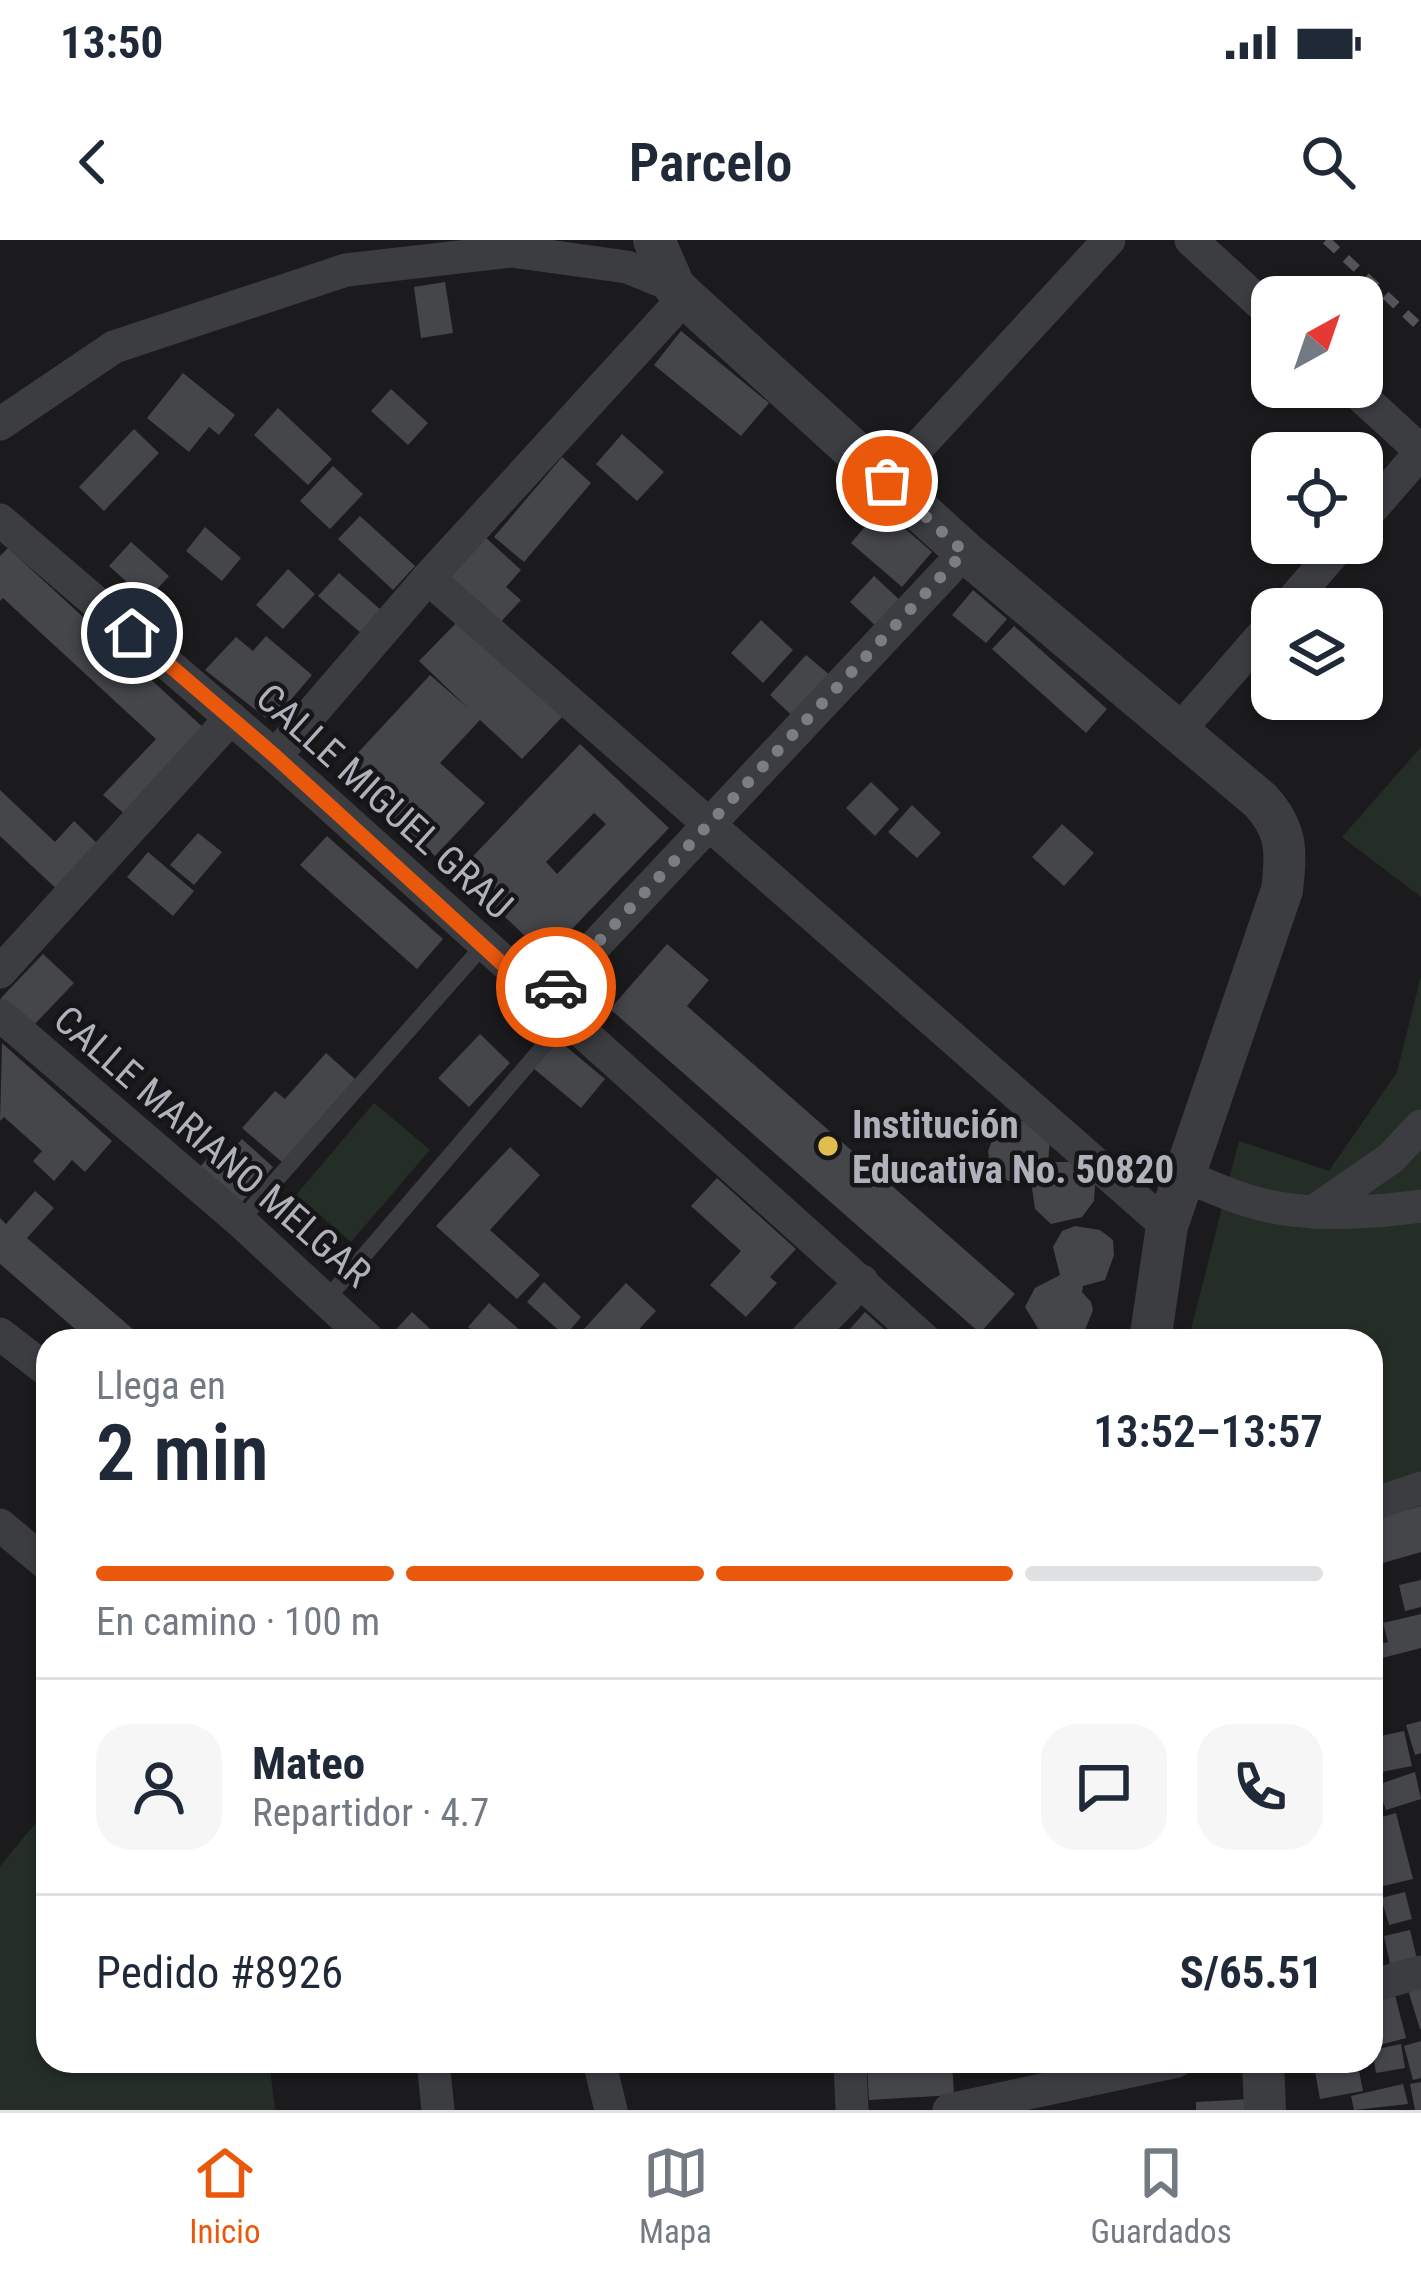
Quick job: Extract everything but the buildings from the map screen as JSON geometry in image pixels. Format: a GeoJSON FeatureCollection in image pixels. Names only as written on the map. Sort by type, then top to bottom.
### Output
{"type":"FeatureCollection","features":[{"type":"Feature","properties":{"kind":"street"},"geometry":{"type":"LineString","coordinates":[[654,240],[680,291]]}},
{"type":"Feature","properties":{"kind":"street"},"geometry":{"type":"LineString","coordinates":[[887,481],[1109,240]]}},
{"type":"Feature","properties":{"kind":"street"},"geometry":{"type":"LineString","coordinates":[[1190,240],[1251,295]]}},
{"type":"Feature","properties":{"kind":"street"},"geometry":{"type":"LineString","coordinates":[[0,424],[114,346],[346,270],[512,251],[628,267],[680,291],[964,552],[1274,816],[1285,838],[1282,890],[1168,1226],[1152,1329]]}},
{"type":"Feature","properties":{"kind":"street"},"geometry":{"type":"LineString","coordinates":[[275,756],[680,291]]}},
{"type":"Feature","properties":{"kind":"street"},"geometry":{"type":"LineString","coordinates":[[1375,408],[1421,451],[1383,495]]}},
{"type":"Feature","properties":{"kind":"street","name":"CALLE MIGUEL GRAU"},"geometry":{"type":"LineString","coordinates":[[0,520],[275,756],[913,1329]]}},
{"type":"Feature","properties":{"kind":"street"},"geometry":{"type":"LineString","coordinates":[[554,1010],[707,825],[964,552]]}},
{"type":"Feature","properties":{"kind":"street"},"geometry":{"type":"LineString","coordinates":[[1303,588],[1324,564]]}},
{"type":"Feature","properties":{"kind":"street"},"geometry":{"type":"LineString","coordinates":[[428,578],[1168,1226]]}},
{"type":"Feature","properties":{"kind":"street"},"geometry":{"type":"LineString","coordinates":[[1177,733],[1251,648]]}},
{"type":"Feature","properties":{"kind":"street"},"geometry":{"type":"LineString","coordinates":[[0,972],[231,718]]}},
{"type":"Feature","properties":{"kind":"street","name":"CALLE MARIANO MELGAR"},"geometry":{"type":"LineString","coordinates":[[0,1015],[240,1221],[357,1329]]}},
{"type":"Feature","properties":{"kind":"street"},"geometry":{"type":"LineString","coordinates":[[1312,1211],[1391,1158],[1421,1126]]}},
{"type":"Feature","properties":{"kind":"street"},"geometry":{"type":"LineString","coordinates":[[1186,1177],[1252,1202],[1312,1211],[1363,1214],[1421,1206]]}},
{"type":"Feature","properties":{"kind":"street"},"geometry":{"type":"LineString","coordinates":[[816,1329],[862,1281]]}},
{"type":"Feature","properties":{"kind":"street"},"geometry":{"type":"LineString","coordinates":[[0,1334],[36,1362]]}},
{"type":"Feature","properties":{"kind":"street"},"geometry":{"type":"LineString","coordinates":[[1383,1501],[1421,1488]]}},
{"type":"Feature","properties":{"kind":"street"},"geometry":{"type":"LineString","coordinates":[[0,1525],[36,1543]]}},
{"type":"Feature","properties":{"kind":"street"},"geometry":{"type":"LineString","coordinates":[[1383,1983],[1421,1972]]}},
{"type":"Feature","properties":{"kind":"street"},"geometry":{"type":"LineString","coordinates":[[434,2073],[438,2110]]}},
{"type":"Feature","properties":{"kind":"street"},"geometry":{"type":"LineString","coordinates":[[602,2073],[611,2110]]}},
{"type":"Feature","properties":{"kind":"street"},"geometry":{"type":"LineString","coordinates":[[850,2073],[852,2110]]}},
{"type":"Feature","properties":{"kind":"street"},"geometry":{"type":"LineString","coordinates":[[949,2110],[1122,2073]]}},
{"type":"Feature","properties":{"kind":"street"},"geometry":{"type":"LineString","coordinates":[[1263,2073],[1264,2110]]}},
{"type":"Feature","properties":{"kind":"lane"},"geometry":{"type":"LineString","coordinates":[[240,1221],[483,946]]}},
{"type":"Feature","properties":{"kind":"lane"},"geometry":{"type":"LineString","coordinates":[[326,1300],[554,1010]]}},
{"type":"Feature","properties":{"kind":"shaded area"},"geometry":{"type":"Polygon","coordinates":[[[1421,747],[1421,897],[1342,837],[1421,747]]]}},
{"type":"Feature","properties":{"kind":"shaded area"},"geometry":{"type":"Polygon","coordinates":[[[1421,976],[1421,1478],[1383,1492],[1383,1329],[1191,1329],[1239,1141],[1329,1171],[1397,1072],[1421,976]]]}},
{"type":"Feature","properties":{"kind":"shaded area"},"geometry":{"type":"Polygon","coordinates":[[[374,1103],[430,1150],[351,1242],[296,1195],[374,1103]]]}},
{"type":"Feature","properties":{"kind":"shaded area"},"geometry":{"type":"Polygon","coordinates":[[[36,1822],[36,2073],[270,2073],[275,2110],[0,2110],[0,1866],[36,1822]]]}},
{"type":"Feature","properties":{"kind":"railway"},"geometry":{"type":"LineString","coordinates":[[1326,240],[1421,328]]}},
{"type":"Feature","properties":{"kind":"way so far"},"geometry":{"type":"LineString","coordinates":[[556,987],[964,552],[887,481]]}},
{"type":"Feature","properties":{"kind":"place","name":"Institución Educativa No. 50820"},"geometry":{"type":"Point","coordinates":[828,1146]}},
{"type":"Feature","properties":{"kind":"route"},"geometry":{"type":"LineString","coordinates":[[132,633],[275,756],[543,1001],[556,987]]}}]}
